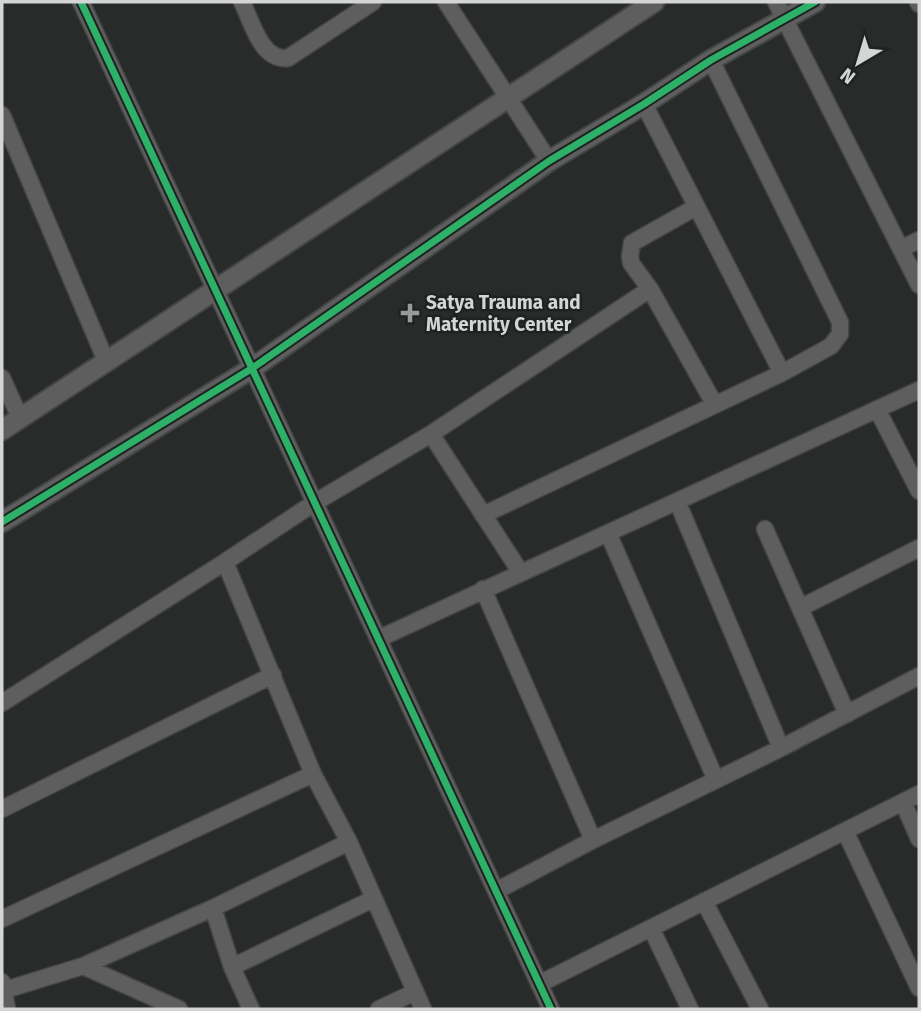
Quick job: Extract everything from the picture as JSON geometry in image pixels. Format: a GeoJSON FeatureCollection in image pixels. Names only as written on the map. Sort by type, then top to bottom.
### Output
{"type":"FeatureCollection","features":[{"type":"Feature","properties":{"kind":"street"},"geometry":{"type":"LineString","coordinates":[[82,2],[551,1009]]}},
{"type":"Feature","properties":{"kind":"street"},"geometry":{"type":"LineString","coordinates":[[242,2],[273,63],[288,58],[373,2]]}},
{"type":"Feature","properties":{"kind":"street"},"geometry":{"type":"LineString","coordinates":[[446,2],[549,161]]}},
{"type":"Feature","properties":{"kind":"street"},"geometry":{"type":"LineString","coordinates":[[2,430],[654,2]]}},
{"type":"Feature","properties":{"kind":"street"},"geometry":{"type":"LineString","coordinates":[[2,522],[251,369],[549,161],[643,104],[780,10],[815,2]]}},
{"type":"Feature","properties":{"kind":"street"},"geometry":{"type":"LineString","coordinates":[[780,10],[919,285]]}},
{"type":"Feature","properties":{"kind":"street"},"geometry":{"type":"LineString","coordinates":[[483,515],[782,373],[831,346],[840,334],[840,322],[710,60]]}},
{"type":"Feature","properties":{"kind":"street"},"geometry":{"type":"LineString","coordinates":[[643,104],[782,373]]}},
{"type":"Feature","properties":{"kind":"street"},"geometry":{"type":"LineString","coordinates":[[2,115],[106,362]]}},
{"type":"Feature","properties":{"kind":"street"},"geometry":{"type":"LineString","coordinates":[[696,207],[632,243],[630,256],[631,263],[650,289],[715,405]]}},
{"type":"Feature","properties":{"kind":"street"},"geometry":{"type":"LineString","coordinates":[[901,249],[919,240]]}},
{"type":"Feature","properties":{"kind":"street"},"geometry":{"type":"LineString","coordinates":[[2,703],[314,503],[431,434],[650,289]]}},
{"type":"Feature","properties":{"kind":"street"},"geometry":{"type":"LineString","coordinates":[[2,378],[20,418]]}},
{"type":"Feature","properties":{"kind":"street"},"geometry":{"type":"LineString","coordinates":[[378,639],[919,390]]}},
{"type":"Feature","properties":{"kind":"street"},"geometry":{"type":"LineString","coordinates":[[877,409],[919,491]]}},
{"type":"Feature","properties":{"kind":"street"},"geometry":{"type":"LineString","coordinates":[[431,434],[521,573]]}},
{"type":"Feature","properties":{"kind":"street"},"geometry":{"type":"LineString","coordinates":[[677,501],[781,748]]}},
{"type":"Feature","properties":{"kind":"street"},"geometry":{"type":"LineString","coordinates":[[765,530],[847,714]]}},
{"type":"Feature","properties":{"kind":"street"},"geometry":{"type":"LineString","coordinates":[[608,533],[716,780]]}},
{"type":"Feature","properties":{"kind":"street"},"geometry":{"type":"LineString","coordinates":[[800,608],[919,548]]}},
{"type":"Feature","properties":{"kind":"street"},"geometry":{"type":"LineString","coordinates":[[225,562],[313,774],[349,842],[422,1009]]}},
{"type":"Feature","properties":{"kind":"street"},"geometry":{"type":"LineString","coordinates":[[483,589],[593,840]]}},
{"type":"Feature","properties":{"kind":"street"},"geometry":{"type":"LineString","coordinates":[[2,808],[274,675]]}},
{"type":"Feature","properties":{"kind":"street"},"geometry":{"type":"LineString","coordinates":[[496,891],[919,676]]}},
{"type":"Feature","properties":{"kind":"street"},"geometry":{"type":"LineString","coordinates":[[2,919],[313,774]]}},
{"type":"Feature","properties":{"kind":"street"},"geometry":{"type":"LineString","coordinates":[[540,984],[919,794]]}},
{"type":"Feature","properties":{"kind":"street"},"geometry":{"type":"LineString","coordinates":[[903,802],[919,839]]}},
{"type":"Feature","properties":{"kind":"street"},"geometry":{"type":"LineString","coordinates":[[845,831],[919,988]]}},
{"type":"Feature","properties":{"kind":"street"},"geometry":{"type":"LineString","coordinates":[[7,1009],[3,986],[83,966],[213,908],[349,842]]}},
{"type":"Feature","properties":{"kind":"street"},"geometry":{"type":"LineString","coordinates":[[232,967],[373,899]]}},
{"type":"Feature","properties":{"kind":"street"},"geometry":{"type":"LineString","coordinates":[[704,901],[761,1009]]}},
{"type":"Feature","properties":{"kind":"street"},"geometry":{"type":"LineString","coordinates":[[213,908],[232,967],[251,1009]]}},
{"type":"Feature","properties":{"kind":"street"},"geometry":{"type":"LineString","coordinates":[[651,928],[690,1009]]}},
{"type":"Feature","properties":{"kind":"street"},"geometry":{"type":"LineString","coordinates":[[83,966],[179,1009]]}},
{"type":"Feature","properties":{"kind":"street"},"geometry":{"type":"LineString","coordinates":[[379,1009],[415,992]]}},
{"type":"Feature","properties":{"kind":"cycle path"},"geometry":{"type":"LineString","coordinates":[[81,2],[551,1009]]}},
{"type":"Feature","properties":{"kind":"cycle path"},"geometry":{"type":"LineString","coordinates":[[2,522],[251,369],[549,161],[711,60],[815,2]]}},
{"type":"Feature","properties":{"kind":"place","name":"Satya Trauma and Maternity Center"},"geometry":{"type":"Point","coordinates":[410,313]}}]}
